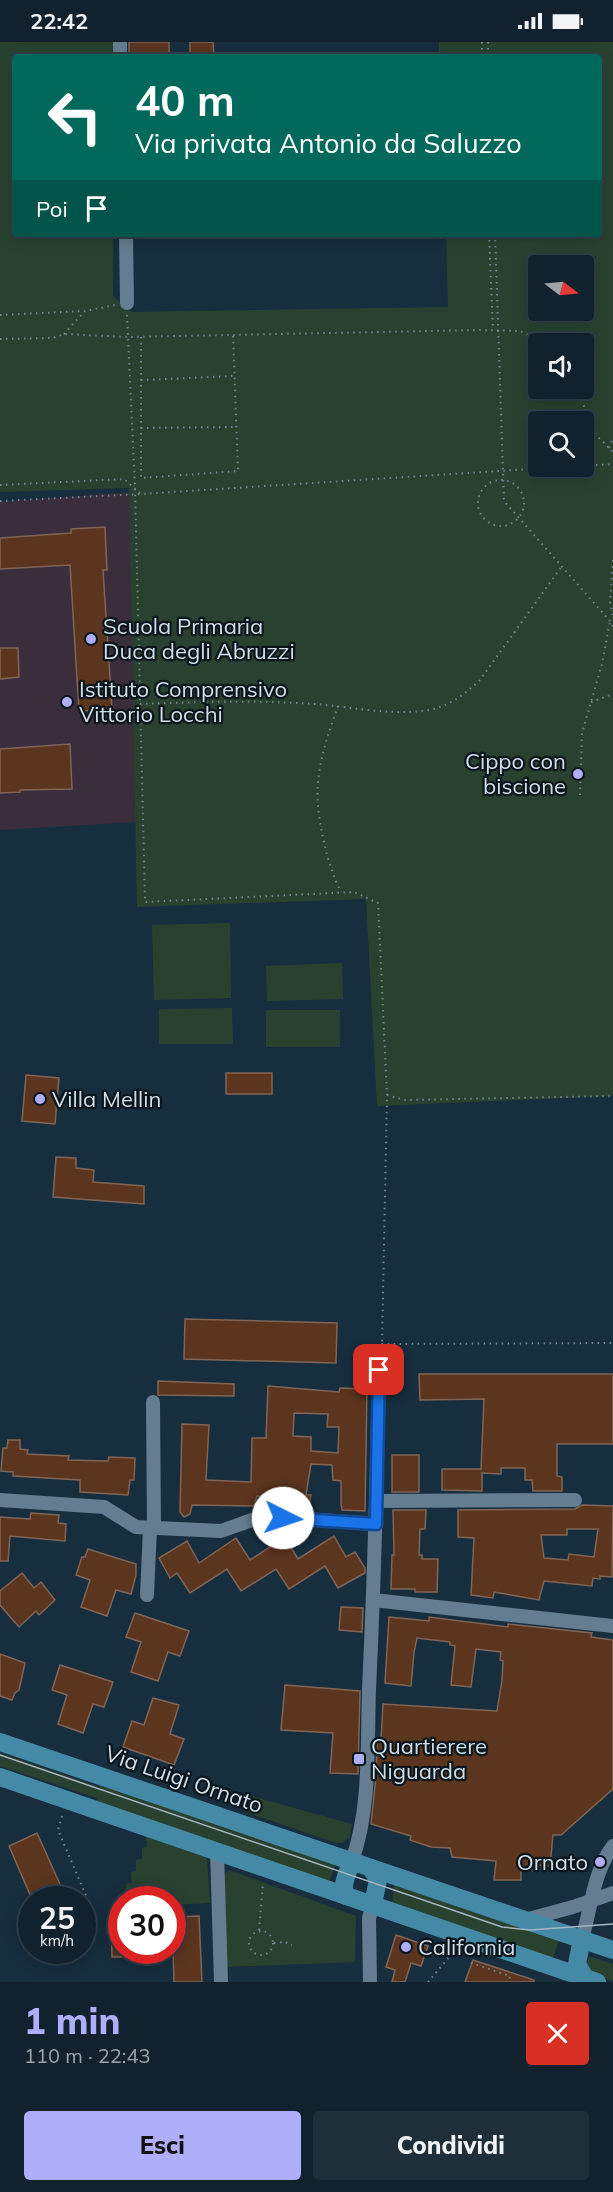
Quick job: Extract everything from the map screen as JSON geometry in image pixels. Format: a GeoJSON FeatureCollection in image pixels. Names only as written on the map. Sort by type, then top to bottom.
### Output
{"type":"FeatureCollection","features":[{"type":"Feature","properties":{"kind":"main road","name":"Via Luigi Ornato"},"geometry":{"type":"LineString","coordinates":[[0,1742],[525,1920],[584,1933],[613,1950]]}},
{"type":"Feature","properties":{"kind":"main road"},"geometry":{"type":"LineString","coordinates":[[0,1778],[591,1980]]}},
{"type":"Feature","properties":{"kind":"main road"},"geometry":{"type":"LineString","coordinates":[[346,1896],[344,1885],[352,1861]]}},
{"type":"Feature","properties":{"kind":"main road"},"geometry":{"type":"LineString","coordinates":[[371,1868],[378,1882],[373,1904]]}},
{"type":"Feature","properties":{"kind":"main road"},"geometry":{"type":"LineString","coordinates":[[584,1933],[577,1964],[591,1980]]}},
{"type":"Feature","properties":{"kind":"street"},"geometry":{"type":"LineString","coordinates":[[126,237],[131,279],[127,303]]}},
{"type":"Feature","properties":{"kind":"street"},"geometry":{"type":"LineString","coordinates":[[352,1861],[363,1821],[377,1501],[379,1370]]}},
{"type":"Feature","properties":{"kind":"street"},"geometry":{"type":"LineString","coordinates":[[147,1595],[152,1528],[153,1402]]}},
{"type":"Feature","properties":{"kind":"street"},"geometry":{"type":"LineString","coordinates":[[0,1500],[104,1507],[136,1527],[220,1531],[263,1516],[376,1524]]}},
{"type":"Feature","properties":{"kind":"street"},"geometry":{"type":"LineString","coordinates":[[377,1501],[575,1500]]}},
{"type":"Feature","properties":{"kind":"street"},"geometry":{"type":"LineString","coordinates":[[373,1600],[613,1626]]}},
{"type":"Feature","properties":{"kind":"street"},"geometry":{"type":"LineString","coordinates":[[584,1933],[596,1883],[613,1846]]}},
{"type":"Feature","properties":{"kind":"street"},"geometry":{"type":"LineString","coordinates":[[217,1851],[221,1982]]}},
{"type":"Feature","properties":{"kind":"street"},"geometry":{"type":"LineString","coordinates":[[525,1920],[613,1893]]}},
{"type":"Feature","properties":{"kind":"street"},"geometry":{"type":"LineString","coordinates":[[370,1982],[369,1918],[373,1904]]}},
{"type":"Feature","properties":{"kind":"path"},"geometry":{"type":"LineString","coordinates":[[489,237],[493,330]]}},
{"type":"Feature","properties":{"kind":"path"},"geometry":{"type":"LineString","coordinates":[[495,237],[504,501],[613,627]]}},
{"type":"Feature","properties":{"kind":"path"},"geometry":{"type":"LineString","coordinates":[[64,334],[85,311],[91,308],[127,303],[135,488],[145,902],[354,892],[378,903],[387,1095],[382,1344],[379,1354],[379,1370]]}},
{"type":"Feature","properties":{"kind":"path"},"geometry":{"type":"LineString","coordinates":[[0,315],[85,311]]}},
{"type":"Feature","properties":{"kind":"path"},"geometry":{"type":"LineString","coordinates":[[0,339],[53,338],[64,334],[141,337],[493,330],[520,331],[528,334]]}},
{"type":"Feature","properties":{"kind":"path"},"geometry":{"type":"LineString","coordinates":[[141,337],[141,478],[238,471],[233,335]]}},
{"type":"Feature","properties":{"kind":"path"},"geometry":{"type":"LineString","coordinates":[[141,380],[234,376]]}},
{"type":"Feature","properties":{"kind":"path"},"geometry":{"type":"LineString","coordinates":[[582,399],[596,435],[613,452]]}},
{"type":"Feature","properties":{"kind":"path"},"geometry":{"type":"LineString","coordinates":[[141,428],[236,427]]}},
{"type":"Feature","properties":{"kind":"path"},"geometry":{"type":"LineString","coordinates":[[609,448],[613,438]]}},
{"type":"Feature","properties":{"kind":"path"},"geometry":{"type":"LineString","coordinates":[[594,466],[613,465]]}},
{"type":"Feature","properties":{"kind":"path"},"geometry":{"type":"LineString","coordinates":[[0,501],[528,469]]}},
{"type":"Feature","properties":{"kind":"path"},"geometry":{"type":"LineString","coordinates":[[0,485],[124,479],[141,494]]}},
{"type":"Feature","properties":{"kind":"path"},"geometry":{"type":"LineString","coordinates":[[495,480],[504,480],[516,485],[524,497],[524,512],[520,518],[508,526],[493,525],[487,522],[479,509],[478,502],[483,488],[495,480]]}},
{"type":"Feature","properties":{"kind":"path"},"geometry":{"type":"LineString","coordinates":[[613,560],[610,602],[613,616]]}},
{"type":"Feature","properties":{"kind":"path"},"geometry":{"type":"LineString","coordinates":[[140,704],[223,701],[405,711],[430,710],[463,696],[480,680],[562,566]]}},
{"type":"Feature","properties":{"kind":"path"},"geometry":{"type":"LineString","coordinates":[[580,795],[582,733],[602,664],[610,621]]}},
{"type":"Feature","properties":{"kind":"path"},"geometry":{"type":"LineString","coordinates":[[591,702],[613,694]]}},
{"type":"Feature","properties":{"kind":"path"},"geometry":{"type":"LineString","coordinates":[[338,706],[320,766],[318,786],[326,850],[341,893]]}},
{"type":"Feature","properties":{"kind":"path"},"geometry":{"type":"LineString","coordinates":[[387,1095],[405,1100],[613,1096]]}},
{"type":"Feature","properties":{"kind":"path"},"geometry":{"type":"LineString","coordinates":[[382,1344],[613,1343]]}},
{"type":"Feature","properties":{"kind":"path"},"geometry":{"type":"LineString","coordinates":[[64,1808],[58,1830],[82,1886]]}},
{"type":"Feature","properties":{"kind":"path"},"geometry":{"type":"LineString","coordinates":[[260,1930],[264,1881]]}},
{"type":"Feature","properties":{"kind":"path"},"geometry":{"type":"LineString","coordinates":[[260,1930],[270,1934],[273,1943],[272,1948],[265,1954],[258,1955],[252,1951],[249,1941],[251,1935],[260,1930]]}},
{"type":"Feature","properties":{"kind":"path"},"geometry":{"type":"LineString","coordinates":[[273,1943],[285,1942],[292,1945]]}},
{"type":"Feature","properties":{"kind":"path"},"geometry":{"type":"LineString","coordinates":[[428,1982],[460,1945]]}},
{"type":"Feature","properties":{"kind":"path"},"geometry":{"type":"LineString","coordinates":[[471,1963],[510,1976],[508,1982]]}},
{"type":"Feature","properties":{"kind":"shaded area","name":"Istituto Comprensivo Vittorio Locchi"},"geometry":{"type":"Polygon","coordinates":[[[131,492],[136,822],[0,830],[0,502],[131,492]]]}},
{"type":"Feature","properties":{"kind":"green space"},"geometry":{"type":"Polygon","coordinates":[[[0,42],[113,42],[113,54],[12,54],[12,237],[113,237],[113,296],[132,312],[448,307],[446,237],[602,237],[602,54],[439,54],[439,42],[613,42],[613,1096],[377,1106],[366,899],[137,907],[129,488],[0,492],[0,42]]]}},
{"type":"Feature","properties":{"kind":"green space"},"geometry":{"type":"Polygon","coordinates":[[[230,923],[231,998],[154,1000],[152,925],[230,923]]]}},
{"type":"Feature","properties":{"kind":"green space"},"geometry":{"type":"Polygon","coordinates":[[[342,963],[343,999],[267,1001],[266,966],[342,963]]]}},
{"type":"Feature","properties":{"kind":"green space"},"geometry":{"type":"Polygon","coordinates":[[[232,1008],[233,1044],[159,1044],[159,1009],[232,1008]]]}},
{"type":"Feature","properties":{"kind":"green space"},"geometry":{"type":"Polygon","coordinates":[[[266,1010],[340,1010],[340,1047],[266,1047],[266,1010]]]}},
{"type":"Feature","properties":{"kind":"green space"},"geometry":{"type":"Polygon","coordinates":[[[0,1753],[100,1787],[102,1782],[336,1862],[329,1884],[96,1803],[97,1798],[0,1766],[0,1753]]]}},
{"type":"Feature","properties":{"kind":"green space"},"geometry":{"type":"Polygon","coordinates":[[[248,1795],[352,1824],[350,1837],[342,1843],[336,1843],[251,1814],[247,1812],[248,1795]]]}},
{"type":"Feature","properties":{"kind":"green space"},"geometry":{"type":"Polygon","coordinates":[[[146,1836],[207,1857],[210,1903],[186,1904],[186,1886],[126,1886],[132,1883],[131,1872],[136,1871],[136,1860],[142,1859],[142,1848],[147,1847],[146,1836]]]}},
{"type":"Feature","properties":{"kind":"green space"},"geometry":{"type":"Polygon","coordinates":[[[229,1870],[356,1916],[355,1962],[226,1967],[222,1876],[229,1870]]]}},
{"type":"Feature","properties":{"kind":"green space"},"geometry":{"type":"Polygon","coordinates":[[[394,1882],[559,1939],[553,1959],[392,1905],[394,1882]]]}},
{"type":"Feature","properties":{"kind":"green space"},"geometry":{"type":"Polygon","coordinates":[[[589,1956],[613,1964],[613,1981],[593,1974],[586,1966],[589,1956]]]}},
{"type":"Feature","properties":{"kind":"building"},"geometry":{"type":"Polygon","coordinates":[[[129,42],[169,42],[169,54],[129,54],[129,42]]]}},
{"type":"Feature","properties":{"kind":"building"},"geometry":{"type":"Polygon","coordinates":[[[190,42],[213,42],[214,54],[190,54],[190,42]]]}},
{"type":"Feature","properties":{"kind":"building","name":"Scuola Primaria Duca degli Abruzzi"},"geometry":{"type":"Polygon","coordinates":[[[105,527],[107,570],[103,570],[112,709],[79,711],[70,565],[0,569],[0,538],[71,533],[71,529],[105,527]]]}},
{"type":"Feature","properties":{"kind":"building"},"geometry":{"type":"Polygon","coordinates":[[[0,648],[18,648],[19,677],[0,679],[0,648]]]}},
{"type":"Feature","properties":{"kind":"building"},"geometry":{"type":"Polygon","coordinates":[[[70,744],[72,789],[20,790],[20,792],[0,793],[0,749],[70,744]]]}},
{"type":"Feature","properties":{"kind":"building"},"geometry":{"type":"Polygon","coordinates":[[[226,1073],[272,1073],[272,1094],[226,1094],[226,1073]]]}},
{"type":"Feature","properties":{"kind":"building","name":"Villa Mellin"},"geometry":{"type":"Polygon","coordinates":[[[26,1075],[59,1078],[55,1124],[22,1121],[26,1075]]]}},
{"type":"Feature","properties":{"kind":"building"},"geometry":{"type":"Polygon","coordinates":[[[56,1157],[76,1158],[76,1168],[94,1170],[93,1182],[144,1186],[144,1204],[53,1197],[56,1157]]]}},
{"type":"Feature","properties":{"kind":"building"},"geometry":{"type":"Polygon","coordinates":[[[185,1319],[337,1323],[336,1363],[184,1359],[185,1319]]]}},
{"type":"Feature","properties":{"kind":"building"},"geometry":{"type":"Polygon","coordinates":[[[419,1374],[613,1374],[613,1444],[557,1444],[557,1476],[562,1477],[562,1491],[533,1491],[532,1480],[525,1480],[525,1468],[501,1468],[501,1474],[482,1473],[482,1491],[442,1490],[442,1469],[481,1469],[484,1399],[420,1400],[419,1374]]]}},
{"type":"Feature","properties":{"kind":"building"},"geometry":{"type":"Polygon","coordinates":[[[158,1381],[234,1384],[234,1396],[158,1395],[158,1381]]]}},
{"type":"Feature","properties":{"kind":"building"},"geometry":{"type":"Polygon","coordinates":[[[268,1386],[339,1392],[340,1388],[367,1389],[365,1511],[342,1510],[341,1481],[333,1480],[332,1465],[311,1464],[306,1495],[311,1495],[308,1509],[280,1507],[279,1498],[257,1496],[254,1506],[192,1505],[190,1514],[184,1517],[180,1512],[182,1424],[209,1425],[206,1480],[251,1482],[252,1438],[266,1438],[268,1386]],[[294,1413],[293,1436],[311,1437],[311,1451],[338,1453],[339,1427],[327,1427],[328,1414],[294,1413]]]}},
{"type":"Feature","properties":{"kind":"building"},"geometry":{"type":"Polygon","coordinates":[[[8,1440],[20,1440],[20,1449],[28,1450],[27,1454],[69,1456],[68,1460],[108,1461],[109,1457],[135,1458],[134,1480],[130,1480],[128,1495],[80,1492],[80,1480],[13,1476],[13,1472],[1,1471],[3,1448],[7,1448],[8,1440]]]}},
{"type":"Feature","properties":{"kind":"building"},"geometry":{"type":"Polygon","coordinates":[[[392,1455],[419,1455],[419,1492],[392,1492],[392,1455]]]}},
{"type":"Feature","properties":{"kind":"building"},"geometry":{"type":"Polygon","coordinates":[[[582,1505],[613,1506],[612,1577],[593,1578],[592,1586],[544,1581],[539,1600],[494,1592],[493,1598],[471,1595],[474,1538],[458,1537],[458,1510],[575,1509],[582,1505]],[[567,1529],[567,1535],[541,1535],[544,1558],[568,1560],[569,1554],[594,1557],[598,1529],[567,1529]]]}},
{"type":"Feature","properties":{"kind":"building"},"geometry":{"type":"Polygon","coordinates":[[[393,1510],[426,1510],[425,1529],[420,1529],[419,1555],[422,1555],[422,1559],[438,1559],[437,1592],[391,1589],[392,1555],[394,1555],[393,1510]]]}},
{"type":"Feature","properties":{"kind":"building"},"geometry":{"type":"Polygon","coordinates":[[[31,1513],[59,1515],[58,1523],[66,1524],[65,1541],[10,1536],[8,1561],[0,1561],[0,1517],[30,1519],[31,1513]]]}},
{"type":"Feature","properties":{"kind":"building"},"geometry":{"type":"Polygon","coordinates":[[[334,1536],[346,1557],[355,1552],[365,1568],[365,1573],[338,1588],[325,1566],[289,1589],[276,1569],[241,1591],[227,1569],[190,1593],[177,1573],[170,1578],[159,1558],[187,1541],[199,1563],[236,1538],[250,1560],[285,1537],[298,1559],[334,1536]]]}},
{"type":"Feature","properties":{"kind":"building"},"geometry":{"type":"Polygon","coordinates":[[[88,1549],[136,1564],[136,1575],[131,1594],[116,1590],[107,1616],[81,1607],[90,1580],[76,1575],[82,1557],[85,1557],[88,1549]]]}},
{"type":"Feature","properties":{"kind":"building"},"geometry":{"type":"Polygon","coordinates":[[[22,1573],[34,1588],[41,1582],[55,1600],[39,1615],[36,1611],[19,1627],[0,1605],[0,1591],[22,1573]]]}},
{"type":"Feature","properties":{"kind":"building"},"geometry":{"type":"Polygon","coordinates":[[[341,1607],[363,1608],[362,1632],[339,1630],[341,1607]]]}},
{"type":"Feature","properties":{"kind":"building"},"geometry":{"type":"Polygon","coordinates":[[[135,1613],[189,1631],[180,1656],[168,1652],[158,1681],[131,1672],[141,1642],[126,1637],[135,1613]]]}},
{"type":"Feature","properties":{"kind":"building"},"geometry":{"type":"Polygon","coordinates":[[[389,1617],[429,1621],[429,1617],[508,1627],[508,1624],[592,1633],[591,1637],[613,1640],[613,1789],[561,1835],[553,1835],[550,1866],[536,1865],[536,1870],[521,1868],[521,1880],[494,1880],[496,1861],[452,1857],[450,1848],[431,1847],[410,1840],[411,1836],[371,1824],[377,1739],[381,1740],[383,1704],[497,1711],[502,1680],[501,1652],[476,1649],[471,1687],[451,1685],[455,1646],[450,1645],[450,1642],[417,1638],[411,1686],[385,1683],[389,1617]]]}},
{"type":"Feature","properties":{"kind":"building"},"geometry":{"type":"Polygon","coordinates":[[[0,1654],[25,1663],[19,1690],[12,1700],[0,1696],[0,1654]]]}},
{"type":"Feature","properties":{"kind":"building"},"geometry":{"type":"Polygon","coordinates":[[[60,1665],[113,1682],[104,1707],[93,1704],[83,1733],[58,1724],[67,1695],[52,1690],[60,1665]]]}},
{"type":"Feature","properties":{"kind":"building"},"geometry":{"type":"Polygon","coordinates":[[[285,1685],[360,1691],[358,1774],[330,1773],[333,1733],[281,1730],[285,1685]]]}},
{"type":"Feature","properties":{"kind":"building"},"geometry":{"type":"Polygon","coordinates":[[[153,1698],[179,1705],[170,1734],[184,1739],[174,1765],[123,1747],[132,1721],[144,1725],[153,1698]]]}},
{"type":"Feature","properties":{"kind":"building"},"geometry":{"type":"Polygon","coordinates":[[[37,1833],[61,1886],[26,1886],[9,1846],[37,1833]]]}},
{"type":"Feature","properties":{"kind":"building"},"geometry":{"type":"Polygon","coordinates":[[[186,1916],[199,1916],[202,1982],[174,1982],[173,1964],[186,1964],[186,1916]]]}},
{"type":"Feature","properties":{"kind":"building"},"geometry":{"type":"Polygon","coordinates":[[[396,1935],[428,1946],[421,1966],[411,1963],[405,1982],[392,1982],[395,1970],[386,1967],[396,1935]]]}},
{"type":"Feature","properties":{"kind":"building"},"geometry":{"type":"Polygon","coordinates":[[[473,1960],[534,1980],[534,1982],[465,1982],[473,1960]]]}},
{"type":"Feature","properties":{"kind":"tram line"},"geometry":{"type":"LineString","coordinates":[[0,1755],[502,1927],[530,1930],[613,1924]]}},
{"type":"Feature","properties":{"kind":"place","name":"Scuola Primaria Duca degli Abruzzi"},"geometry":{"type":"Point","coordinates":[91,639]}},
{"type":"Feature","properties":{"kind":"place","name":"Istituto Comprensivo Vittorio Locchi"},"geometry":{"type":"Point","coordinates":[67,702]}},
{"type":"Feature","properties":{"kind":"place","name":"Cippo con biscione"},"geometry":{"type":"Point","coordinates":[578,774]}},
{"type":"Feature","properties":{"kind":"place","name":"Villa Mellin"},"geometry":{"type":"Point","coordinates":[40,1099]}},
{"type":"Feature","properties":{"kind":"place","name":"Quartierere Niguarda"},"geometry":{"type":"Point","coordinates":[359,1759]}},
{"type":"Feature","properties":{"kind":"place","name":"Ornato"},"geometry":{"type":"Point","coordinates":[600,1862]}},
{"type":"Feature","properties":{"kind":"place","name":"California"},"geometry":{"type":"Point","coordinates":[406,1947]}},
{"type":"Feature","properties":{"kind":"route"},"geometry":{"type":"LineString","coordinates":[[283,1518],[376,1524],[379,1370]]}}]}
